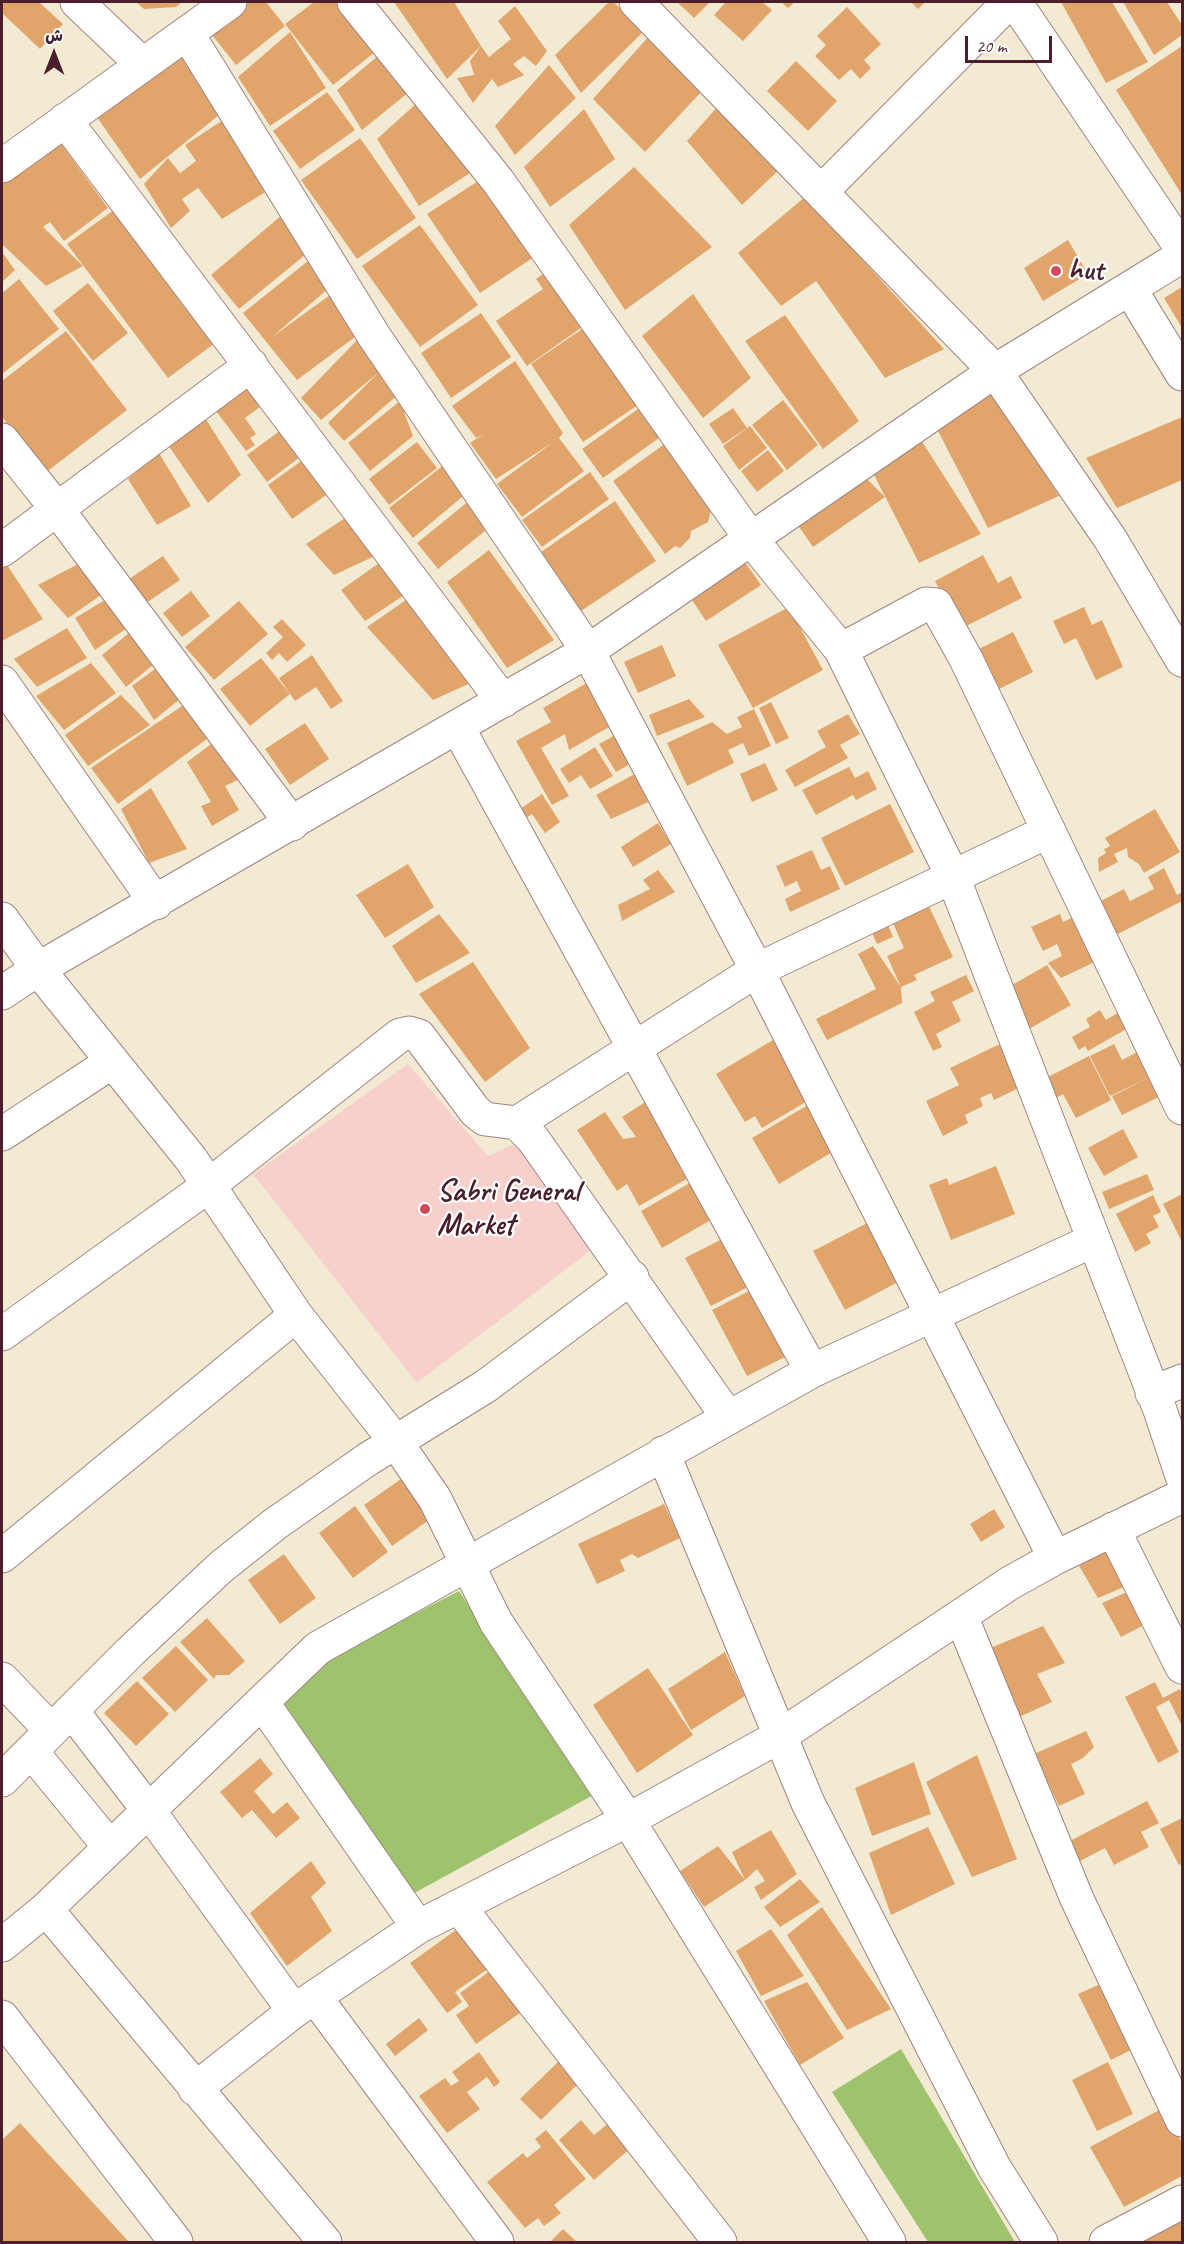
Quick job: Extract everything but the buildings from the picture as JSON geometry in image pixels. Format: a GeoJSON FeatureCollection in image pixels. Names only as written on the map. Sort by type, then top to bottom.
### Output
{"type":"FeatureCollection","features":[{"type":"Feature","properties":{"kind":"street"},"geometry":{"type":"LineString","coordinates":[[77,2],[142,64]]}},
{"type":"Feature","properties":{"kind":"street"},"geometry":{"type":"LineString","coordinates":[[2,166],[230,2]]}},
{"type":"Feature","properties":{"kind":"street"},"geometry":{"type":"LineString","coordinates":[[354,2],[498,182],[751,539],[841,650],[953,877],[1152,1394],[1161,1410],[1182,1476]]}},
{"type":"Feature","properties":{"kind":"street"},"geometry":{"type":"LineString","coordinates":[[636,2],[995,371],[1111,540],[1182,660]]}},
{"type":"Feature","properties":{"kind":"street"},"geometry":{"type":"LineString","coordinates":[[822,191],[1010,2]]}},
{"type":"Feature","properties":{"kind":"street"},"geometry":{"type":"LineString","coordinates":[[1015,2],[1182,249]]}},
{"type":"Feature","properties":{"kind":"street"},"geometry":{"type":"LineString","coordinates":[[187,33],[374,336],[588,651],[757,970],[1054,1558]]}},
{"type":"Feature","properties":{"kind":"street"},"geometry":{"type":"LineString","coordinates":[[64,120],[503,701]]}},
{"type":"Feature","properties":{"kind":"street"},"geometry":{"type":"LineString","coordinates":[[2,993],[38,969],[156,903],[588,651],[995,371],[1182,256]]}},
{"type":"Feature","properties":{"kind":"street"},"geometry":{"type":"LineString","coordinates":[[1130,289],[1182,374]]}},
{"type":"Feature","properties":{"kind":"street"},"geometry":{"type":"LineString","coordinates":[[2,550],[251,365]]}},
{"type":"Feature","properties":{"kind":"street"},"geometry":{"type":"LineString","coordinates":[[2,440],[57,509],[292,824]]}},
{"type":"Feature","properties":{"kind":"street"},"geometry":{"type":"LineString","coordinates":[[841,650],[926,604],[936,605],[966,659],[1049,831],[1172,1056],[1182,1108]]}},
{"type":"Feature","properties":{"kind":"street"},"geometry":{"type":"LineString","coordinates":[[2,682],[156,903]]}},
{"type":"Feature","properties":{"kind":"street"},"geometry":{"type":"LineString","coordinates":[[458,728],[812,1371]]}},
{"type":"Feature","properties":{"kind":"street"},"geometry":{"type":"LineString","coordinates":[[517,1123],[757,970],[1049,831]]}},
{"type":"Feature","properties":{"kind":"street"},"geometry":{"type":"LineString","coordinates":[[2,920],[38,969],[191,1159],[296,1316],[396,1442],[435,1499],[496,1622],[628,1820],[889,2242]]}},
{"type":"Feature","properties":{"kind":"street"},"geometry":{"type":"LineString","coordinates":[[2,1334],[208,1186],[400,1035],[410,1033],[419,1036],[475,1111],[485,1119],[517,1123],[533,1139],[632,1277],[727,1416]]}},
{"type":"Feature","properties":{"kind":"street"},"geometry":{"type":"LineString","coordinates":[[2,1134],[112,1062]]}},
{"type":"Feature","properties":{"kind":"street"},"geometry":{"type":"LineString","coordinates":[[2,1945],[46,1909],[109,1846],[318,1648],[727,1416],[812,1371],[1094,1240]]}},
{"type":"Feature","properties":{"kind":"street"},"geometry":{"type":"LineString","coordinates":[[2,1780],[131,1651],[221,1567],[275,1524],[396,1442],[486,1386],[632,1277]]}},
{"type":"Feature","properties":{"kind":"street"},"geometry":{"type":"LineString","coordinates":[[2,1556],[296,1316]]}},
{"type":"Feature","properties":{"kind":"street"},"geometry":{"type":"LineString","coordinates":[[1152,1394],[1182,1381]]}},
{"type":"Feature","properties":{"kind":"street"},"geometry":{"type":"LineString","coordinates":[[663,1453],[808,1803],[994,2167],[1041,2242]]}},
{"type":"Feature","properties":{"kind":"street"},"geometry":{"type":"LineString","coordinates":[[195,2089],[304,2004],[418,1927],[460,1908],[628,1820],[780,1736],[961,1616],[1054,1558],[1182,1496]]}},
{"type":"Feature","properties":{"kind":"street"},"geometry":{"type":"LineString","coordinates":[[1113,1529],[1182,1667]]}},
{"type":"Feature","properties":{"kind":"street"},"geometry":{"type":"LineString","coordinates":[[961,1616],[1077,1899],[1182,2120]]}},
{"type":"Feature","properties":{"kind":"street"},"geometry":{"type":"LineString","coordinates":[[2,1679],[51,1730],[149,1810],[498,2242]]}},
{"type":"Feature","properties":{"kind":"street"},"geometry":{"type":"LineString","coordinates":[[262,1702],[418,1927]]}},
{"type":"Feature","properties":{"kind":"street"},"geometry":{"type":"LineString","coordinates":[[51,1730],[109,1846]]}},
{"type":"Feature","properties":{"kind":"street"},"geometry":{"type":"LineString","coordinates":[[460,1908],[720,2242]]}},
{"type":"Feature","properties":{"kind":"street"},"geometry":{"type":"LineString","coordinates":[[46,1909],[325,2242]]}},
{"type":"Feature","properties":{"kind":"street"},"geometry":{"type":"LineString","coordinates":[[2,2017],[176,2242]]}},
{"type":"Feature","properties":{"kind":"street"},"geometry":{"type":"LineString","coordinates":[[1107,2242],[1182,2202]]}},
{"type":"Feature","properties":{"kind":"shaded area","name":"Sabri General Market"},"geometry":{"type":"Polygon","coordinates":[[[408,1064],[488,1156],[516,1143],[599,1244],[417,1383],[253,1174],[408,1064]]]}},
{"type":"Feature","properties":{"kind":"green space"},"geometry":{"type":"Polygon","coordinates":[[[459,1591],[597,1793],[409,1896],[274,1703],[331,1657],[459,1591]]]}},
{"type":"Feature","properties":{"kind":"green space"},"geometry":{"type":"Polygon","coordinates":[[[901,2049],[1015,2242],[928,2242],[832,2092],[901,2049]]]}},
{"type":"Feature","properties":{"kind":"place","name":"hut"},"geometry":{"type":"Point","coordinates":[1056,271]}},
{"type":"Feature","properties":{"kind":"place","name":"Sabri General Market"},"geometry":{"type":"Point","coordinates":[425,1209]}}]}
